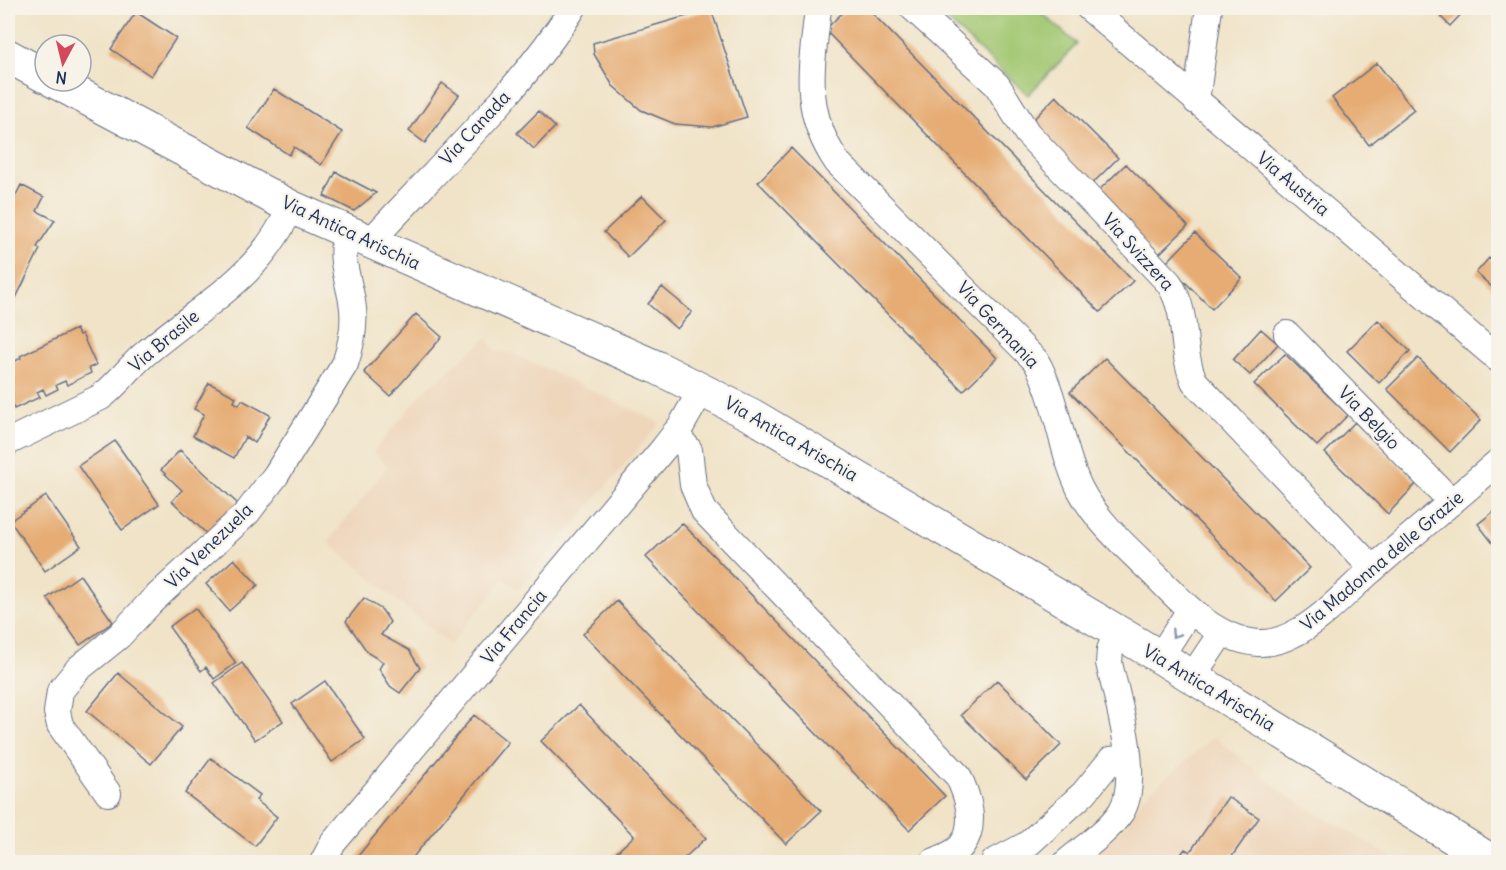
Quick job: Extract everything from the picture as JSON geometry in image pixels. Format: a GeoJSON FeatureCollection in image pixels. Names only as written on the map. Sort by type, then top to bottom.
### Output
{"type":"FeatureCollection","features":[{"type":"Feature","properties":{"kind":"main road"},"geometry":{"type":"LineString","coordinates":[[8,56],[33,70]]}},
{"type":"Feature","properties":{"kind":"main road","name":"Via Antica Arischia"},"geometry":{"type":"LineString","coordinates":[[77,93],[291,207],[702,389],[753,416],[1160,657],[1493,862]]}},
{"type":"Feature","properties":{"kind":"street","name":"Via Canada"},"geometry":{"type":"LineString","coordinates":[[358,237],[515,84],[553,39],[573,8]]}},
{"type":"Feature","properties":{"kind":"street","name":"Via Germania"},"geometry":{"type":"LineString","coordinates":[[818,8],[810,87],[811,106],[825,144],[837,162],[1036,361],[1051,393],[1073,471],[1088,502],[1107,526],[1190,610],[1222,632]]}},
{"type":"Feature","properties":{"kind":"street","name":"Via Svizzera"},"geometry":{"type":"LineString","coordinates":[[913,8],[997,85],[1027,133],[1169,283],[1179,299],[1184,351],[1194,381],[1372,568]]}},
{"type":"Feature","properties":{"kind":"street","name":"Via Austria"},"geometry":{"type":"LineString","coordinates":[[1089,8],[1498,359]]}},
{"type":"Feature","properties":{"kind":"street"},"geometry":{"type":"LineString","coordinates":[[1196,101],[1209,8]]}},
{"type":"Feature","properties":{"kind":"street","name":"Via Brasile"},"geometry":{"type":"LineString","coordinates":[[8,442],[101,397],[114,387],[145,353],[246,274],[273,241],[291,207]]}},
{"type":"Feature","properties":{"kind":"street","name":"Via Venezuela"},"geometry":{"type":"LineString","coordinates":[[108,793],[60,725],[57,712],[60,691],[78,669],[119,636],[151,602],[247,513],[276,475],[345,364],[352,344],[354,324],[342,248],[358,237]]}},
{"type":"Feature","properties":{"kind":"street","name":"Via Belgio"},"geometry":{"type":"LineString","coordinates":[[1287,334],[1452,502]]}},
{"type":"Feature","properties":{"kind":"street","name":"Via Francia"},"geometry":{"type":"LineString","coordinates":[[323,862],[333,843],[675,433],[702,389]]}},
{"type":"Feature","properties":{"kind":"street"},"geometry":{"type":"LineString","coordinates":[[675,433],[689,450],[693,485],[704,512],[958,776],[966,793],[970,813],[968,830],[962,844],[954,852],[933,862]]}},
{"type":"Feature","properties":{"kind":"street","name":"Via Madonna delle Grazie"},"geometry":{"type":"LineString","coordinates":[[1222,632],[1260,643],[1284,638],[1301,630],[1332,606],[1372,568],[1498,462]]}},
{"type":"Feature","properties":{"kind":"street"},"geometry":{"type":"LineString","coordinates":[[1160,657],[1190,610]]}},
{"type":"Feature","properties":{"kind":"street"},"geometry":{"type":"LineString","coordinates":[[1067,862],[1122,810],[1129,780],[1128,758],[1109,663],[1110,650],[1117,632]]}},
{"type":"Feature","properties":{"kind":"street"},"geometry":{"type":"LineString","coordinates":[[1192,677],[1222,632]]}},
{"type":"Feature","properties":{"kind":"street"},"geometry":{"type":"LineString","coordinates":[[994,862],[1028,844],[1084,793],[1111,760],[1128,758]]}},
{"type":"Feature","properties":{"kind":"shaded area"},"geometry":{"type":"Polygon","coordinates":[[[487,338],[497,352],[512,353],[660,423],[518,590],[504,579],[450,645],[328,542],[388,466],[373,452],[425,390],[487,338]]]}},
{"type":"Feature","properties":{"kind":"shaded area"},"geometry":{"type":"Polygon","coordinates":[[[1214,737],[1288,796],[1401,862],[1087,862],[1127,824],[1141,799],[1214,737]]]}},
{"type":"Feature","properties":{"kind":"green space"},"geometry":{"type":"Polygon","coordinates":[[[934,8],[1036,8],[1077,44],[1028,95],[934,8]]]}},
{"type":"Feature","properties":{"kind":"building"},"geometry":{"type":"Polygon","coordinates":[[[847,8],[867,8],[1133,281],[1100,312],[825,30],[847,8]]]}},
{"type":"Feature","properties":{"kind":"building"},"geometry":{"type":"Polygon","coordinates":[[[1432,8],[1467,8],[1450,26],[1432,8]]]}},
{"type":"Feature","properties":{"kind":"building"},"geometry":{"type":"Polygon","coordinates":[[[711,9],[747,117],[712,127],[675,124],[641,110],[613,86],[594,54],[593,43],[711,9]]]}},
{"type":"Feature","properties":{"kind":"building"},"geometry":{"type":"Polygon","coordinates":[[[136,12],[176,38],[151,76],[111,49],[136,12]]]}},
{"type":"Feature","properties":{"kind":"building"},"geometry":{"type":"Polygon","coordinates":[[[1377,63],[1414,110],[1369,145],[1332,98],[1377,63]]]}},
{"type":"Feature","properties":{"kind":"building"},"geometry":{"type":"Polygon","coordinates":[[[442,83],[459,95],[425,143],[409,131],[442,83]]]}},
{"type":"Feature","properties":{"kind":"building"},"geometry":{"type":"Polygon","coordinates":[[[274,89],[342,132],[321,165],[294,147],[289,155],[248,128],[274,89]]]}},
{"type":"Feature","properties":{"kind":"building"},"geometry":{"type":"Polygon","coordinates":[[[1056,96],[1118,158],[1091,185],[1029,124],[1056,96]]]}},
{"type":"Feature","properties":{"kind":"building"},"geometry":{"type":"Polygon","coordinates":[[[539,111],[555,127],[534,149],[517,133],[539,111]]]}},
{"type":"Feature","properties":{"kind":"building"},"geometry":{"type":"Polygon","coordinates":[[[791,148],[997,358],[963,391],[758,182],[791,148]]]}},
{"type":"Feature","properties":{"kind":"building"},"geometry":{"type":"Polygon","coordinates":[[[1126,164],[1188,226],[1157,256],[1095,194],[1126,164]]]}},
{"type":"Feature","properties":{"kind":"building"},"geometry":{"type":"Polygon","coordinates":[[[336,172],[376,193],[354,211],[324,196],[336,172]]]}},
{"type":"Feature","properties":{"kind":"building"},"geometry":{"type":"Polygon","coordinates":[[[21,185],[44,197],[37,211],[55,220],[37,247],[40,249],[14,302],[8,299],[8,242],[11,234],[8,230],[14,217],[8,211],[21,185]]]}},
{"type":"Feature","properties":{"kind":"building"},"geometry":{"type":"Polygon","coordinates":[[[642,196],[666,220],[628,257],[604,232],[642,196]]]}},
{"type":"Feature","properties":{"kind":"building"},"geometry":{"type":"Polygon","coordinates":[[[1195,233],[1242,278],[1212,309],[1166,263],[1195,233]]]}},
{"type":"Feature","properties":{"kind":"building"},"geometry":{"type":"Polygon","coordinates":[[[1489,258],[1498,266],[1498,292],[1476,273],[1489,258]]]}},
{"type":"Feature","properties":{"kind":"building"},"geometry":{"type":"Polygon","coordinates":[[[662,287],[692,312],[677,329],[648,304],[662,287]]]}},
{"type":"Feature","properties":{"kind":"building"},"geometry":{"type":"Polygon","coordinates":[[[416,314],[442,337],[390,396],[364,372],[416,314]]]}},
{"type":"Feature","properties":{"kind":"building"},"geometry":{"type":"Polygon","coordinates":[[[1378,320],[1410,351],[1379,383],[1347,351],[1378,320]]]}},
{"type":"Feature","properties":{"kind":"building"},"geometry":{"type":"Polygon","coordinates":[[[76,329],[79,335],[82,334],[96,365],[89,368],[91,373],[67,385],[65,381],[56,385],[58,389],[46,395],[43,389],[37,392],[40,397],[14,409],[11,401],[8,403],[8,365],[21,358],[20,356],[76,329]]]}},
{"type":"Feature","properties":{"kind":"building"},"geometry":{"type":"Polygon","coordinates":[[[1261,329],[1278,344],[1250,375],[1233,360],[1261,329]]]}},
{"type":"Feature","properties":{"kind":"building"},"geometry":{"type":"Polygon","coordinates":[[[1285,354],[1348,415],[1317,446],[1254,384],[1285,354]]]}},
{"type":"Feature","properties":{"kind":"building"},"geometry":{"type":"Polygon","coordinates":[[[1105,358],[1310,568],[1276,601],[1070,392],[1105,358]]]}},
{"type":"Feature","properties":{"kind":"building"},"geometry":{"type":"Polygon","coordinates":[[[1418,358],[1481,420],[1450,452],[1387,389],[1418,358]]]}},
{"type":"Feature","properties":{"kind":"building"},"geometry":{"type":"Polygon","coordinates":[[[209,383],[236,397],[234,402],[239,405],[242,400],[270,415],[255,443],[245,437],[234,458],[193,436],[204,414],[194,409],[209,383]]]}},
{"type":"Feature","properties":{"kind":"building"},"geometry":{"type":"Polygon","coordinates":[[[1355,422],[1417,483],[1388,514],[1325,453],[1355,422]]]}},
{"type":"Feature","properties":{"kind":"building"},"geometry":{"type":"Polygon","coordinates":[[[115,441],[159,504],[122,530],[78,466],[115,441]]]}},
{"type":"Feature","properties":{"kind":"building"},"geometry":{"type":"Polygon","coordinates":[[[180,450],[238,504],[209,536],[172,501],[182,490],[161,470],[180,450]]]}},
{"type":"Feature","properties":{"kind":"building"},"geometry":{"type":"Polygon","coordinates":[[[46,496],[81,546],[45,571],[10,521],[46,496]]]}},
{"type":"Feature","properties":{"kind":"building"},"geometry":{"type":"Polygon","coordinates":[[[1498,508],[1498,550],[1478,524],[1498,508]]]}},
{"type":"Feature","properties":{"kind":"building"},"geometry":{"type":"Polygon","coordinates":[[[682,523],[945,796],[909,830],[646,557],[682,523]]]}},
{"type":"Feature","properties":{"kind":"building"},"geometry":{"type":"Polygon","coordinates":[[[234,559],[258,585],[229,611],[206,584],[234,559]]]}},
{"type":"Feature","properties":{"kind":"building"},"geometry":{"type":"Polygon","coordinates":[[[80,575],[113,622],[80,645],[47,598],[80,575]]]}},
{"type":"Feature","properties":{"kind":"building"},"geometry":{"type":"Polygon","coordinates":[[[364,598],[382,610],[390,622],[381,635],[409,650],[420,668],[400,693],[390,686],[379,669],[383,662],[368,653],[346,621],[364,598]]]}},
{"type":"Feature","properties":{"kind":"building"},"geometry":{"type":"Polygon","coordinates":[[[617,601],[821,811],[786,844],[583,634],[617,601]]]}},
{"type":"Feature","properties":{"kind":"building"},"geometry":{"type":"Polygon","coordinates":[[[195,608],[236,663],[214,679],[206,667],[201,671],[169,627],[195,608]]]}},
{"type":"Feature","properties":{"kind":"building"},"geometry":{"type":"Polygon","coordinates":[[[242,663],[283,721],[255,740],[214,683],[242,663]]]}},
{"type":"Feature","properties":{"kind":"building"},"geometry":{"type":"Polygon","coordinates":[[[118,673],[182,727],[151,764],[87,711],[118,673]]]}},
{"type":"Feature","properties":{"kind":"building"},"geometry":{"type":"Polygon","coordinates":[[[997,680],[1061,745],[1026,780],[961,715],[997,680]]]}},
{"type":"Feature","properties":{"kind":"building"},"geometry":{"type":"Polygon","coordinates":[[[325,681],[365,739],[332,762],[292,704],[325,681]]]}},
{"type":"Feature","properties":{"kind":"building"},"geometry":{"type":"Polygon","coordinates":[[[579,705],[706,838],[680,862],[606,862],[634,836],[541,741],[579,705]]]}},
{"type":"Feature","properties":{"kind":"building"},"geometry":{"type":"Polygon","coordinates":[[[474,715],[508,742],[409,862],[353,862],[474,715]]]}},
{"type":"Feature","properties":{"kind":"building"},"geometry":{"type":"Polygon","coordinates":[[[211,758],[260,795],[256,800],[277,817],[255,846],[185,793],[211,758]]]}},
{"type":"Feature","properties":{"kind":"building"},"geometry":{"type":"Polygon","coordinates":[[[1228,797],[1259,818],[1228,862],[1175,862],[1185,849],[1190,852],[1228,797]]]}}]}
